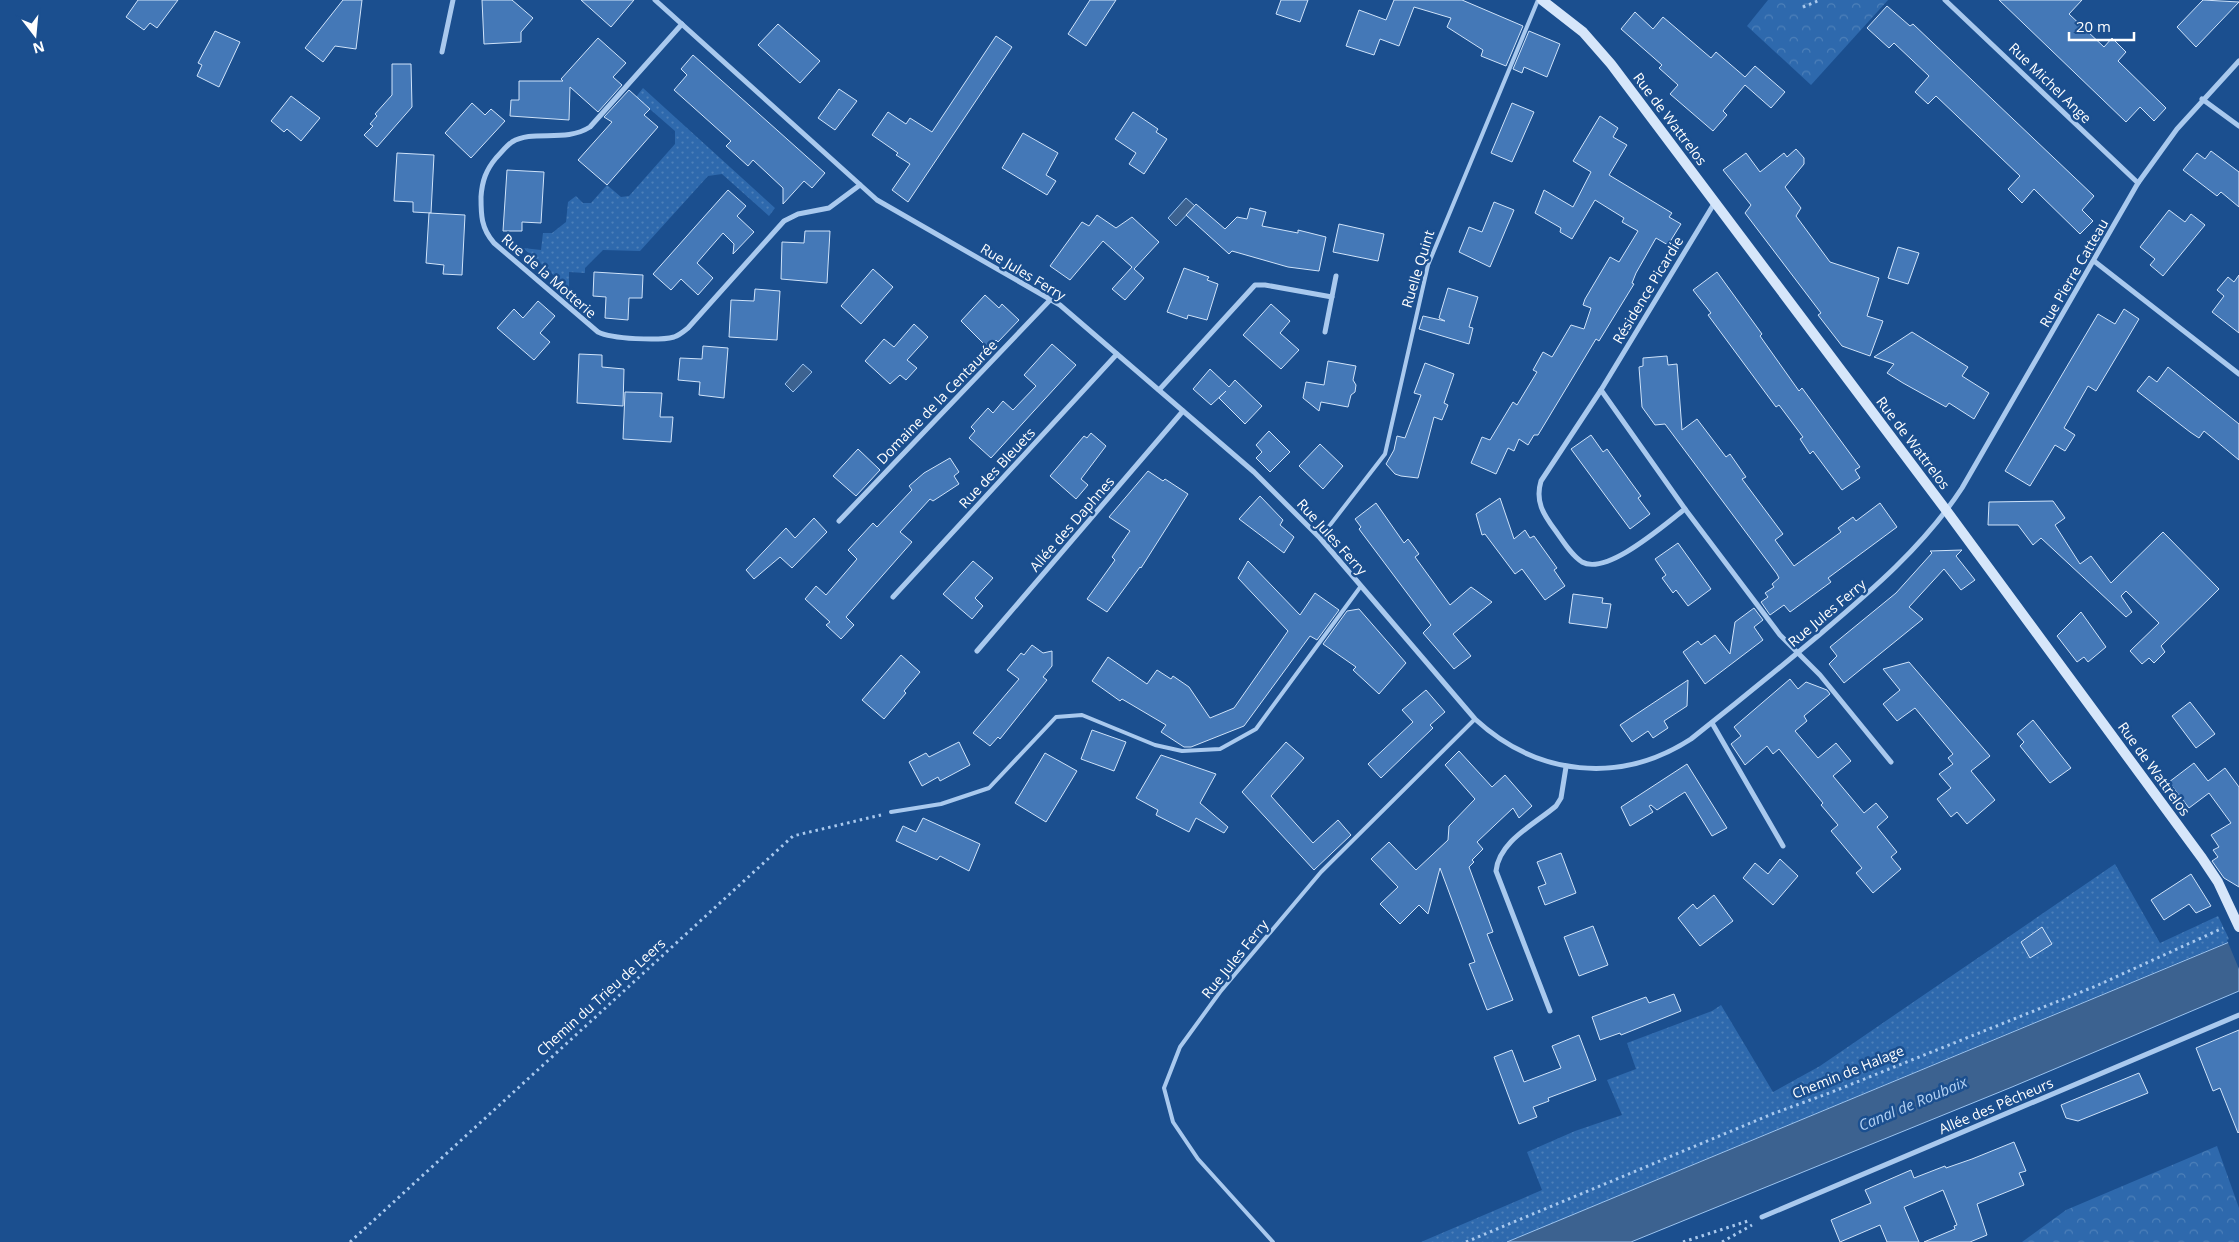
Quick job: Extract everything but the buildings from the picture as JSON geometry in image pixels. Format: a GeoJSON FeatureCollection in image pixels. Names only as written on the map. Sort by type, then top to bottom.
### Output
{"type":"FeatureCollection","features":[{"type":"Feature","properties":{"kind":"street"},"geometry":{"type":"LineString","coordinates":[[442,52],[453,0]]}},
{"type":"Feature","properties":{"kind":"street","name":"Rue Jules Ferry"},"geometry":{"type":"LineString","coordinates":[[655,0],[860,185],[896,212],[1051,299],[1159,390],[1276,492],[1320,538],[1475,719],[1507,744],[1528,755],[1566,767],[1607,769],[1654,759],[1674,750],[1712,723],[1881,582],[1946,510]]}},
{"type":"Feature","properties":{"kind":"street","name":"Rue de Wattrelos"},"geometry":{"type":"LineString","coordinates":[[1542,0],[1571,21],[1596,46],[1715,201],[1946,510],[2202,858],[2238,924]]}},
{"type":"Feature","properties":{"kind":"street","name":"Rue Michel Ange"},"geometry":{"type":"LineString","coordinates":[[1945,0],[2138,183]]}},
{"type":"Feature","properties":{"kind":"street","name":"Rue de la Motterie"},"geometry":{"type":"LineString","coordinates":[[682,24],[590,127],[570,136],[518,139],[508,145],[491,164],[482,186],[481,218],[485,231],[494,243],[598,332],[611,336],[667,338],[679,335],[688,328],[784,221],[798,214],[829,208],[860,185]]}},
{"type":"Feature","properties":{"kind":"street","name":"Rue Pierre Catteau"},"geometry":{"type":"LineString","coordinates":[[1946,510],[1979,460],[2138,183],[2177,129],[2202,99],[2239,61]]}},
{"type":"Feature","properties":{"kind":"street"},"geometry":{"type":"LineString","coordinates":[[2202,99],[2239,126]]}},
{"type":"Feature","properties":{"kind":"street","name":"Résidence Picardie"},"geometry":{"type":"LineString","coordinates":[[1685,509],[1607,563],[1584,563],[1574,556],[1546,517],[1539,504],[1538,492],[1541,481],[1601,390],[1715,201]]}},
{"type":"Feature","properties":{"kind":"street"},"geometry":{"type":"LineString","coordinates":[[2094,261],[2239,374]]}},
{"type":"Feature","properties":{"kind":"street"},"geometry":{"type":"LineString","coordinates":[[1325,332],[1336,276]]}},
{"type":"Feature","properties":{"kind":"street"},"geometry":{"type":"LineString","coordinates":[[1159,390],[1256,286],[1265,284],[1332,298]]}},
{"type":"Feature","properties":{"kind":"street","name":"Domaine de la Centaurée"},"geometry":{"type":"LineString","coordinates":[[839,521],[1051,299]]}},
{"type":"Feature","properties":{"kind":"street","name":"Rue des Bleuets"},"geometry":{"type":"LineString","coordinates":[[893,597],[1117,354]]}},
{"type":"Feature","properties":{"kind":"street"},"geometry":{"type":"LineString","coordinates":[[1601,390],[1685,509],[1780,635],[1820,675],[1891,762]]}},
{"type":"Feature","properties":{"kind":"street","name":"Allée des Daphnes"},"geometry":{"type":"LineString","coordinates":[[977,651],[1183,411]]}},
{"type":"Feature","properties":{"kind":"street"},"geometry":{"type":"LineString","coordinates":[[1712,723],[1782,846]]}},
{"type":"Feature","properties":{"kind":"street"},"geometry":{"type":"LineString","coordinates":[[1550,1011],[1496,871],[1497,858],[1506,847],[1556,806],[1561,798],[1566,767]]}},
{"type":"Feature","properties":{"kind":"street","name":"Allée des Pêcheurs"},"geometry":{"type":"LineString","coordinates":[[1762,1217],[2239,1015]]}},
{"type":"Feature","properties":{"kind":"lane","name":"Ruelle Quint"},"geometry":{"type":"LineString","coordinates":[[1320,538],[1385,454],[1428,265],[1538,0]]}},
{"type":"Feature","properties":{"kind":"lane","name":"Rue Jules Ferry"},"geometry":{"type":"LineString","coordinates":[[891,812],[941,804],[988,788],[1056,717],[1082,715],[1155,745],[1182,751],[1220,749],[1256,729],[1361,586]]}},
{"type":"Feature","properties":{"kind":"lane","name":"Rue Jules Ferry"},"geometry":{"type":"LineString","coordinates":[[1273,1242],[1198,1159],[1173,1122],[1164,1088],[1180,1048],[1220,992],[1315,880],[1475,719]]}},
{"type":"Feature","properties":{"kind":"path"},"geometry":{"type":"LineString","coordinates":[[1803,7],[1820,0]]}},
{"type":"Feature","properties":{"kind":"path","name":"Chemin du Trieu de Leers"},"geometry":{"type":"LineString","coordinates":[[350,1242],[793,836],[891,812]]}},
{"type":"Feature","properties":{"kind":"path","name":"Chemin de Halage"},"geometry":{"type":"LineString","coordinates":[[1466,1242],[1772,1114],[1832,1092],[2096,986],[2238,924]]}},
{"type":"Feature","properties":{"kind":"path"},"geometry":{"type":"LineString","coordinates":[[1683,1242],[1762,1217]]}},
{"type":"Feature","properties":{"kind":"path"},"geometry":{"type":"LineString","coordinates":[[1722,1242],[1741,1233],[1762,1217]]}},
{"type":"Feature","properties":{"kind":"green space"},"geometry":{"type":"Polygon","coordinates":[[[1768,0],[1888,0],[1811,85],[1747,26],[1768,0]]]}},
{"type":"Feature","properties":{"kind":"green space"},"geometry":{"type":"Polygon","coordinates":[[[643,88],[775,208],[769,216],[722,174],[708,176],[640,251],[603,250],[585,268],[585,273],[569,272],[569,289],[523,248],[541,250],[543,233],[552,233],[566,222],[568,202],[576,196],[583,203],[591,203],[607,185],[621,197],[629,196],[675,144],[675,131],[636,97],[643,88]]]}},
{"type":"Feature","properties":{"kind":"green space"},"geometry":{"type":"Polygon","coordinates":[[[2115,864],[2160,943],[2218,916],[2230,941],[1507,1242],[1421,1242],[1542,1190],[1527,1152],[1575,1131],[1622,1115],[1607,1080],[1636,1069],[1627,1043],[1712,1011],[1721,1005],[1773,1092],[1820,1066],[2115,864]]]}},
{"type":"Feature","properties":{"kind":"green space"},"geometry":{"type":"Polygon","coordinates":[[[2217,1146],[2239,1208],[2239,1242],[2022,1242],[2066,1210],[2217,1146]]]}},
{"type":"Feature","properties":{"kind":"water"},"geometry":{"type":"Polygon","coordinates":[[[1186,198],[1195,206],[1176,226],[1168,218],[1186,198]]]}},
{"type":"Feature","properties":{"kind":"water"},"geometry":{"type":"Polygon","coordinates":[[[803,364],[812,372],[793,392],[785,384],[803,364]]]}},
{"type":"Feature","properties":{"kind":"water","name":"Canal de Roubaix"},"geometry":{"type":"Polygon","coordinates":[[[2239,938],[2239,991],[2012,1087],[1631,1242],[1507,1242],[2239,938]]]}},
{"type":"Feature","properties":{"kind":"pier"},"geometry":{"type":"Polygon","coordinates":[[[2239,935],[2239,969],[2227,940],[2239,935]]]}}]}
